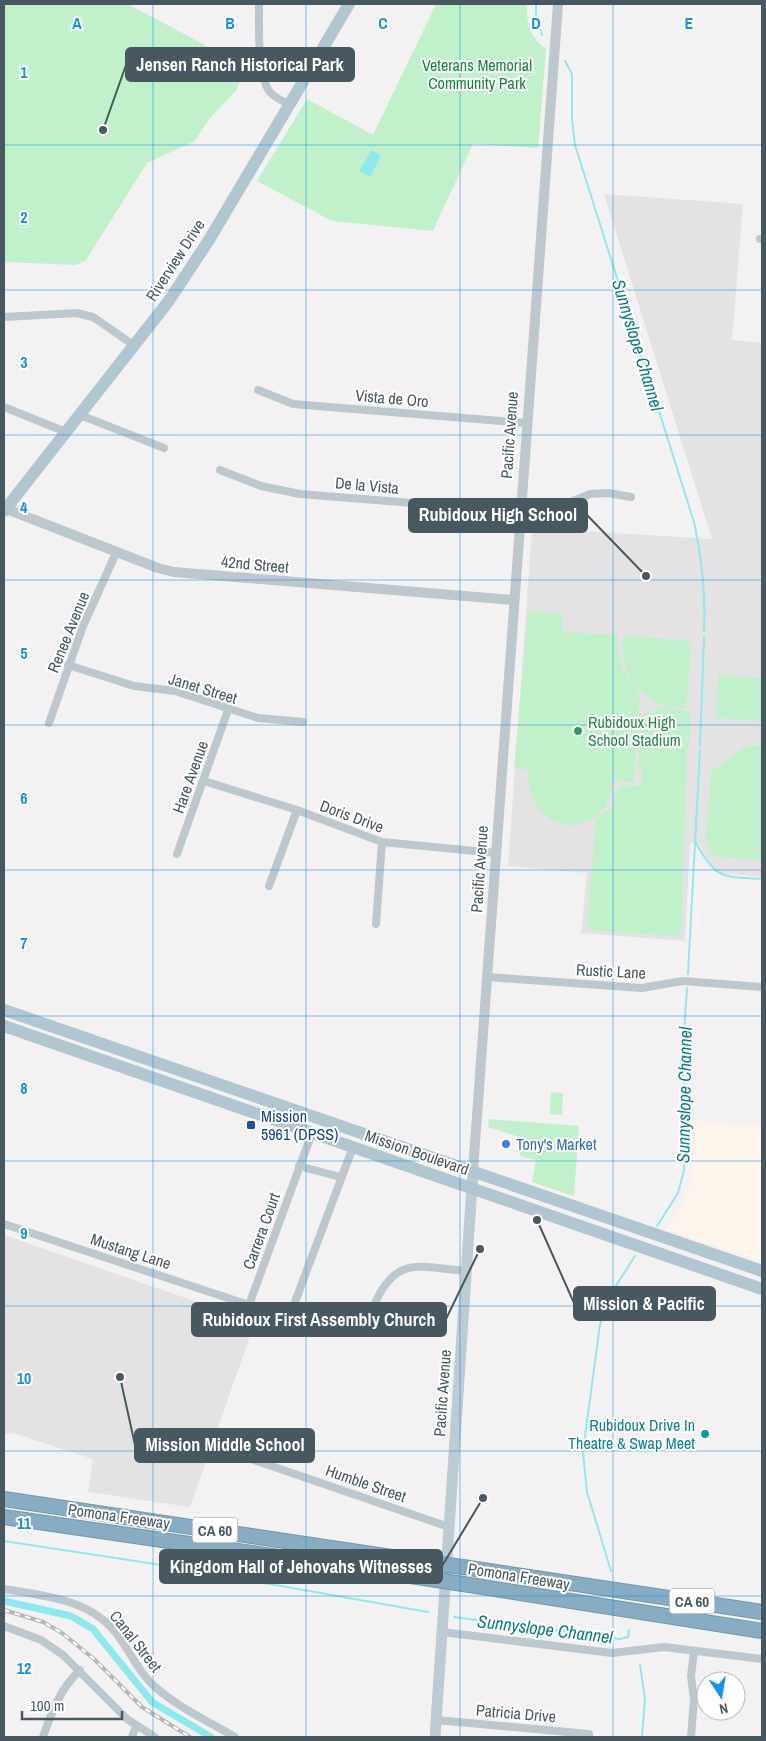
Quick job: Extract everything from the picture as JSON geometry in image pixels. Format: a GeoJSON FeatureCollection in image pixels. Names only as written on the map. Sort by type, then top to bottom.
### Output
{"type":"FeatureCollection","features":[{"type":"Feature","properties":{"kind":"highway","name":"Pomona Freeway"},"geometry":{"type":"LineString","coordinates":[[4,1499],[762,1612]]}},
{"type":"Feature","properties":{"kind":"highway","name":"Pomona Freeway"},"geometry":{"type":"LineString","coordinates":[[4,1517],[424,1578],[762,1631]]}},
{"type":"Feature","properties":{"kind":"main road","name":"Riverview Drive"},"geometry":{"type":"LineString","coordinates":[[4,509],[135,346],[199,255],[349,4]]}},
{"type":"Feature","properties":{"kind":"main road","name":"Mission Boulevard"},"geometry":{"type":"LineString","coordinates":[[4,1010],[762,1271]]}},
{"type":"Feature","properties":{"kind":"main road","name":"Mission Boulevard"},"geometry":{"type":"LineString","coordinates":[[4,1026],[762,1289]]}},
{"type":"Feature","properties":{"kind":"main road","name":"Pacific Avenue"},"geometry":{"type":"LineString","coordinates":[[435,1737],[473,1171]]}},
{"type":"Feature","properties":{"kind":"street"},"geometry":{"type":"LineString","coordinates":[[259,4],[261,58],[265,83],[268,91],[276,98],[289,104]]}},
{"type":"Feature","properties":{"kind":"street","name":"Pacific Avenue"},"geometry":{"type":"LineString","coordinates":[[473,1171],[558,4]]}},
{"type":"Feature","properties":{"kind":"street"},"geometry":{"type":"LineString","coordinates":[[4,318],[77,313],[93,316],[135,346]]}},
{"type":"Feature","properties":{"kind":"street","name":"Vista de Oro"},"geometry":{"type":"LineString","coordinates":[[258,390],[293,404],[526,423]]}},
{"type":"Feature","properties":{"kind":"street"},"geometry":{"type":"LineString","coordinates":[[4,407],[66,432]]}},
{"type":"Feature","properties":{"kind":"street"},"geometry":{"type":"LineString","coordinates":[[80,415],[164,448]]}},
{"type":"Feature","properties":{"kind":"street","name":"De la Vista"},"geometry":{"type":"LineString","coordinates":[[220,470],[261,486],[300,494],[520,511],[557,508],[590,494],[608,493],[632,497]]}},
{"type":"Feature","properties":{"kind":"street","name":"42nd Street"},"geometry":{"type":"LineString","coordinates":[[4,509],[174,572],[514,600]]}},
{"type":"Feature","properties":{"kind":"street","name":"Renee Avenue"},"geometry":{"type":"LineString","coordinates":[[49,723],[90,606],[102,586],[116,552]]}},
{"type":"Feature","properties":{"kind":"street","name":"Janet Street"},"geometry":{"type":"LineString","coordinates":[[68,665],[134,686],[175,691],[228,710],[258,718],[303,722]]}},
{"type":"Feature","properties":{"kind":"street","name":"Hare Avenue"},"geometry":{"type":"LineString","coordinates":[[177,854],[228,710]]}},
{"type":"Feature","properties":{"kind":"street","name":"Doris Drive"},"geometry":{"type":"LineString","coordinates":[[204,780],[297,810],[382,842],[496,853]]}},
{"type":"Feature","properties":{"kind":"street"},"geometry":{"type":"LineString","coordinates":[[269,886],[297,810]]}},
{"type":"Feature","properties":{"kind":"street"},"geometry":{"type":"LineString","coordinates":[[376,924],[382,842]]}},
{"type":"Feature","properties":{"kind":"street","name":"Rustic Lane"},"geometry":{"type":"LineString","coordinates":[[487,977],[642,988],[682,981],[762,986]]}},
{"type":"Feature","properties":{"kind":"street","name":"Carrera Court"},"geometry":{"type":"LineString","coordinates":[[249,1305],[312,1133]]}},
{"type":"Feature","properties":{"kind":"street"},"geometry":{"type":"LineString","coordinates":[[295,1302],[340,1177],[353,1147]]}},
{"type":"Feature","properties":{"kind":"street"},"geometry":{"type":"LineString","coordinates":[[299,1166],[340,1177]]}},
{"type":"Feature","properties":{"kind":"street","name":"Mustang Lane"},"geometry":{"type":"LineString","coordinates":[[4,1224],[249,1305]]}},
{"type":"Feature","properties":{"kind":"street"},"geometry":{"type":"LineString","coordinates":[[375,1302],[386,1281],[397,1271],[412,1267],[466,1271]]}},
{"type":"Feature","properties":{"kind":"street","name":"Humble Street"},"geometry":{"type":"LineString","coordinates":[[216,1447],[449,1527]]}},
{"type":"Feature","properties":{"kind":"street","name":"Canal Street"},"geometry":{"type":"LineString","coordinates":[[4,1588],[76,1603],[101,1616],[119,1637],[151,1684],[164,1694],[235,1737]]}},
{"type":"Feature","properties":{"kind":"street"},"geometry":{"type":"LineString","coordinates":[[4,1626],[41,1640],[80,1670],[136,1726],[155,1737]]}},
{"type":"Feature","properties":{"kind":"street"},"geometry":{"type":"LineString","coordinates":[[442,1632],[612,1653],[664,1647],[762,1659]]}},
{"type":"Feature","properties":{"kind":"street"},"geometry":{"type":"LineString","coordinates":[[691,1737],[694,1699],[690,1676],[694,1650]]}},
{"type":"Feature","properties":{"kind":"street"},"geometry":{"type":"LineString","coordinates":[[43,1737],[59,1695],[68,1681],[80,1670]]}},
{"type":"Feature","properties":{"kind":"street","name":"Patricia Drive"},"geometry":{"type":"LineString","coordinates":[[436,1720],[589,1734],[589,1737]]}},
{"type":"Feature","properties":{"kind":"street"},"geometry":{"type":"LineString","coordinates":[[132,1737],[136,1726]]}},
{"type":"Feature","properties":{"kind":"shaded area"},"geometry":{"type":"Polygon","coordinates":[[[604,194],[743,204],[732,340],[762,343],[762,877],[721,873],[712,867],[699,844],[690,843],[685,941],[581,933],[587,873],[508,866],[532,528],[712,539],[604,194]]]}},
{"type":"Feature","properties":{"kind":"shaded area"},"geometry":{"type":"Polygon","coordinates":[[[696,1122],[762,1127],[762,1262],[666,1229],[683,1203],[691,1182],[696,1122]]]}},
{"type":"Feature","properties":{"kind":"shaded area"},"geometry":{"type":"Polygon","coordinates":[[[4,1235],[255,1322],[190,1507],[88,1492],[93,1459],[13,1433],[4,1434],[4,1235]]]}},
{"type":"Feature","properties":{"kind":"green space"},"geometry":{"type":"Polygon","coordinates":[[[4,4],[128,4],[246,67],[236,91],[209,119],[195,141],[147,163],[86,260],[76,265],[4,262],[4,4]]]}},
{"type":"Feature","properties":{"kind":"green space","name":"Veterans Memorial Community Park"},"geometry":{"type":"Polygon","coordinates":[[[436,4],[527,4],[527,17],[530,29],[536,40],[546,49],[538,148],[473,144],[433,231],[332,221],[257,181],[307,99],[373,135],[436,4]]]}},
{"type":"Feature","properties":{"kind":"green space","name":"Rubidoux High School Stadium"},"geometry":{"type":"Polygon","coordinates":[[[528,611],[563,614],[562,632],[618,635],[618,649],[623,670],[640,694],[634,782],[613,781],[607,802],[596,816],[582,824],[567,825],[552,820],[539,809],[531,792],[528,770],[514,768],[528,611]]]}},
{"type":"Feature","properties":{"kind":"green space"},"geometry":{"type":"Polygon","coordinates":[[[624,635],[686,641],[691,647],[686,708],[664,705],[654,701],[637,688],[626,669],[623,658],[624,635]]]}},
{"type":"Feature","properties":{"kind":"green space"},"geometry":{"type":"Polygon","coordinates":[[[718,675],[762,678],[762,721],[715,718],[718,675]]]}},
{"type":"Feature","properties":{"kind":"green space"},"geometry":{"type":"Polygon","coordinates":[[[659,706],[691,712],[690,742],[687,747],[681,937],[591,930],[587,924],[596,820],[606,810],[613,809],[615,791],[622,785],[641,786],[642,771],[638,770],[640,716],[651,713],[659,706]]]}},
{"type":"Feature","properties":{"kind":"green space"},"geometry":{"type":"Polygon","coordinates":[[[747,745],[762,746],[762,861],[712,856],[706,838],[711,771],[747,745]]]}},
{"type":"Feature","properties":{"kind":"green space"},"geometry":{"type":"Polygon","coordinates":[[[551,1092],[563,1093],[562,1115],[550,1114],[551,1092]]]}},
{"type":"Feature","properties":{"kind":"green space"},"geometry":{"type":"Polygon","coordinates":[[[489,1119],[579,1126],[574,1196],[532,1182],[536,1160],[520,1156],[522,1138],[488,1127],[489,1119]]]}},
{"type":"Feature","properties":{"kind":"water"},"geometry":{"type":"Polygon","coordinates":[[[372,150],[381,156],[370,177],[359,171],[372,150]]]}},
{"type":"Feature","properties":{"kind":"waterway","name":"Sunnyslope Channel"},"geometry":{"type":"LineString","coordinates":[[536,4],[536,16],[542,35]]}},
{"type":"Feature","properties":{"kind":"waterway","name":"Sunnyslope Channel"},"geometry":{"type":"LineString","coordinates":[[565,61],[572,74],[572,120],[575,145],[694,522],[703,576],[704,631]]}},
{"type":"Feature","properties":{"kind":"waterway","name":"Sunnyslope Channel"},"geometry":{"type":"LineString","coordinates":[[700,745],[704,637]]}},
{"type":"Feature","properties":{"kind":"waterway","name":"Sunnyslope Channel"},"geometry":{"type":"LineString","coordinates":[[688,974],[700,750]]}},
{"type":"Feature","properties":{"kind":"waterway"},"geometry":{"type":"LineString","coordinates":[[696,843],[710,864],[722,874],[762,879]]}},
{"type":"Feature","properties":{"kind":"waterway","name":"Sunnyslope Channel"},"geometry":{"type":"LineString","coordinates":[[657,1226],[678,1193],[684,1170],[687,1117],[682,1062],[687,988]]}},
{"type":"Feature","properties":{"kind":"waterway","name":"Sunnyslope Channel"},"geometry":{"type":"LineString","coordinates":[[611,1571],[587,1492],[583,1452],[600,1324],[612,1292],[635,1256]]}},
{"type":"Feature","properties":{"kind":"waterway","name":"Sunnyslope Channel"},"geometry":{"type":"LineString","coordinates":[[4,1541],[168,1566],[428,1612]]}},
{"type":"Feature","properties":{"kind":"waterway"},"geometry":{"type":"LineString","coordinates":[[4,1601],[71,1616],[93,1629],[152,1702],[211,1737]]}},
{"type":"Feature","properties":{"kind":"waterway","name":"Sunnyslope Channel"},"geometry":{"type":"LineString","coordinates":[[454,1617],[620,1639],[628,1637],[629,1630]]}},
{"type":"Feature","properties":{"kind":"waterway","name":"Sunnyslope Channel"},"geometry":{"type":"LineString","coordinates":[[640,1665],[645,1699],[642,1737]]}},
{"type":"Feature","properties":{"kind":"railway"},"geometry":{"type":"LineString","coordinates":[[4,1610],[43,1622],[62,1633],[94,1659],[142,1707],[190,1737]]}},
{"type":"Feature","properties":{"kind":"place","name":"Jensen Ranch Historical Park"},"geometry":{"type":"Point","coordinates":[103,130]}},
{"type":"Feature","properties":{"kind":"place","name":"Rubidoux High School"},"geometry":{"type":"Point","coordinates":[646,576]}},
{"type":"Feature","properties":{"kind":"place","name":"Rubidoux High School Stadium"},"geometry":{"type":"Point","coordinates":[578,731]}},
{"type":"Feature","properties":{"kind":"place","name":"Mission 5961 (DPSS)"},"geometry":{"type":"Point","coordinates":[251,1125]}},
{"type":"Feature","properties":{"kind":"place","name":"Tony's Market"},"geometry":{"type":"Point","coordinates":[506,1144]}},
{"type":"Feature","properties":{"kind":"place","name":"Mission & Pacific"},"geometry":{"type":"Point","coordinates":[537,1220]}},
{"type":"Feature","properties":{"kind":"place","name":"Rubidoux First Assembly Church"},"geometry":{"type":"Point","coordinates":[480,1249]}},
{"type":"Feature","properties":{"kind":"place","name":"Mission Middle School"},"geometry":{"type":"Point","coordinates":[120,1377]}},
{"type":"Feature","properties":{"kind":"place","name":"Rubidoux Drive In Theatre & Swap Meet"},"geometry":{"type":"Point","coordinates":[705,1434]}},
{"type":"Feature","properties":{"kind":"place","name":"Kingdom Hall of Jehovahs Witnesses"},"geometry":{"type":"Point","coordinates":[483,1498]}}]}
